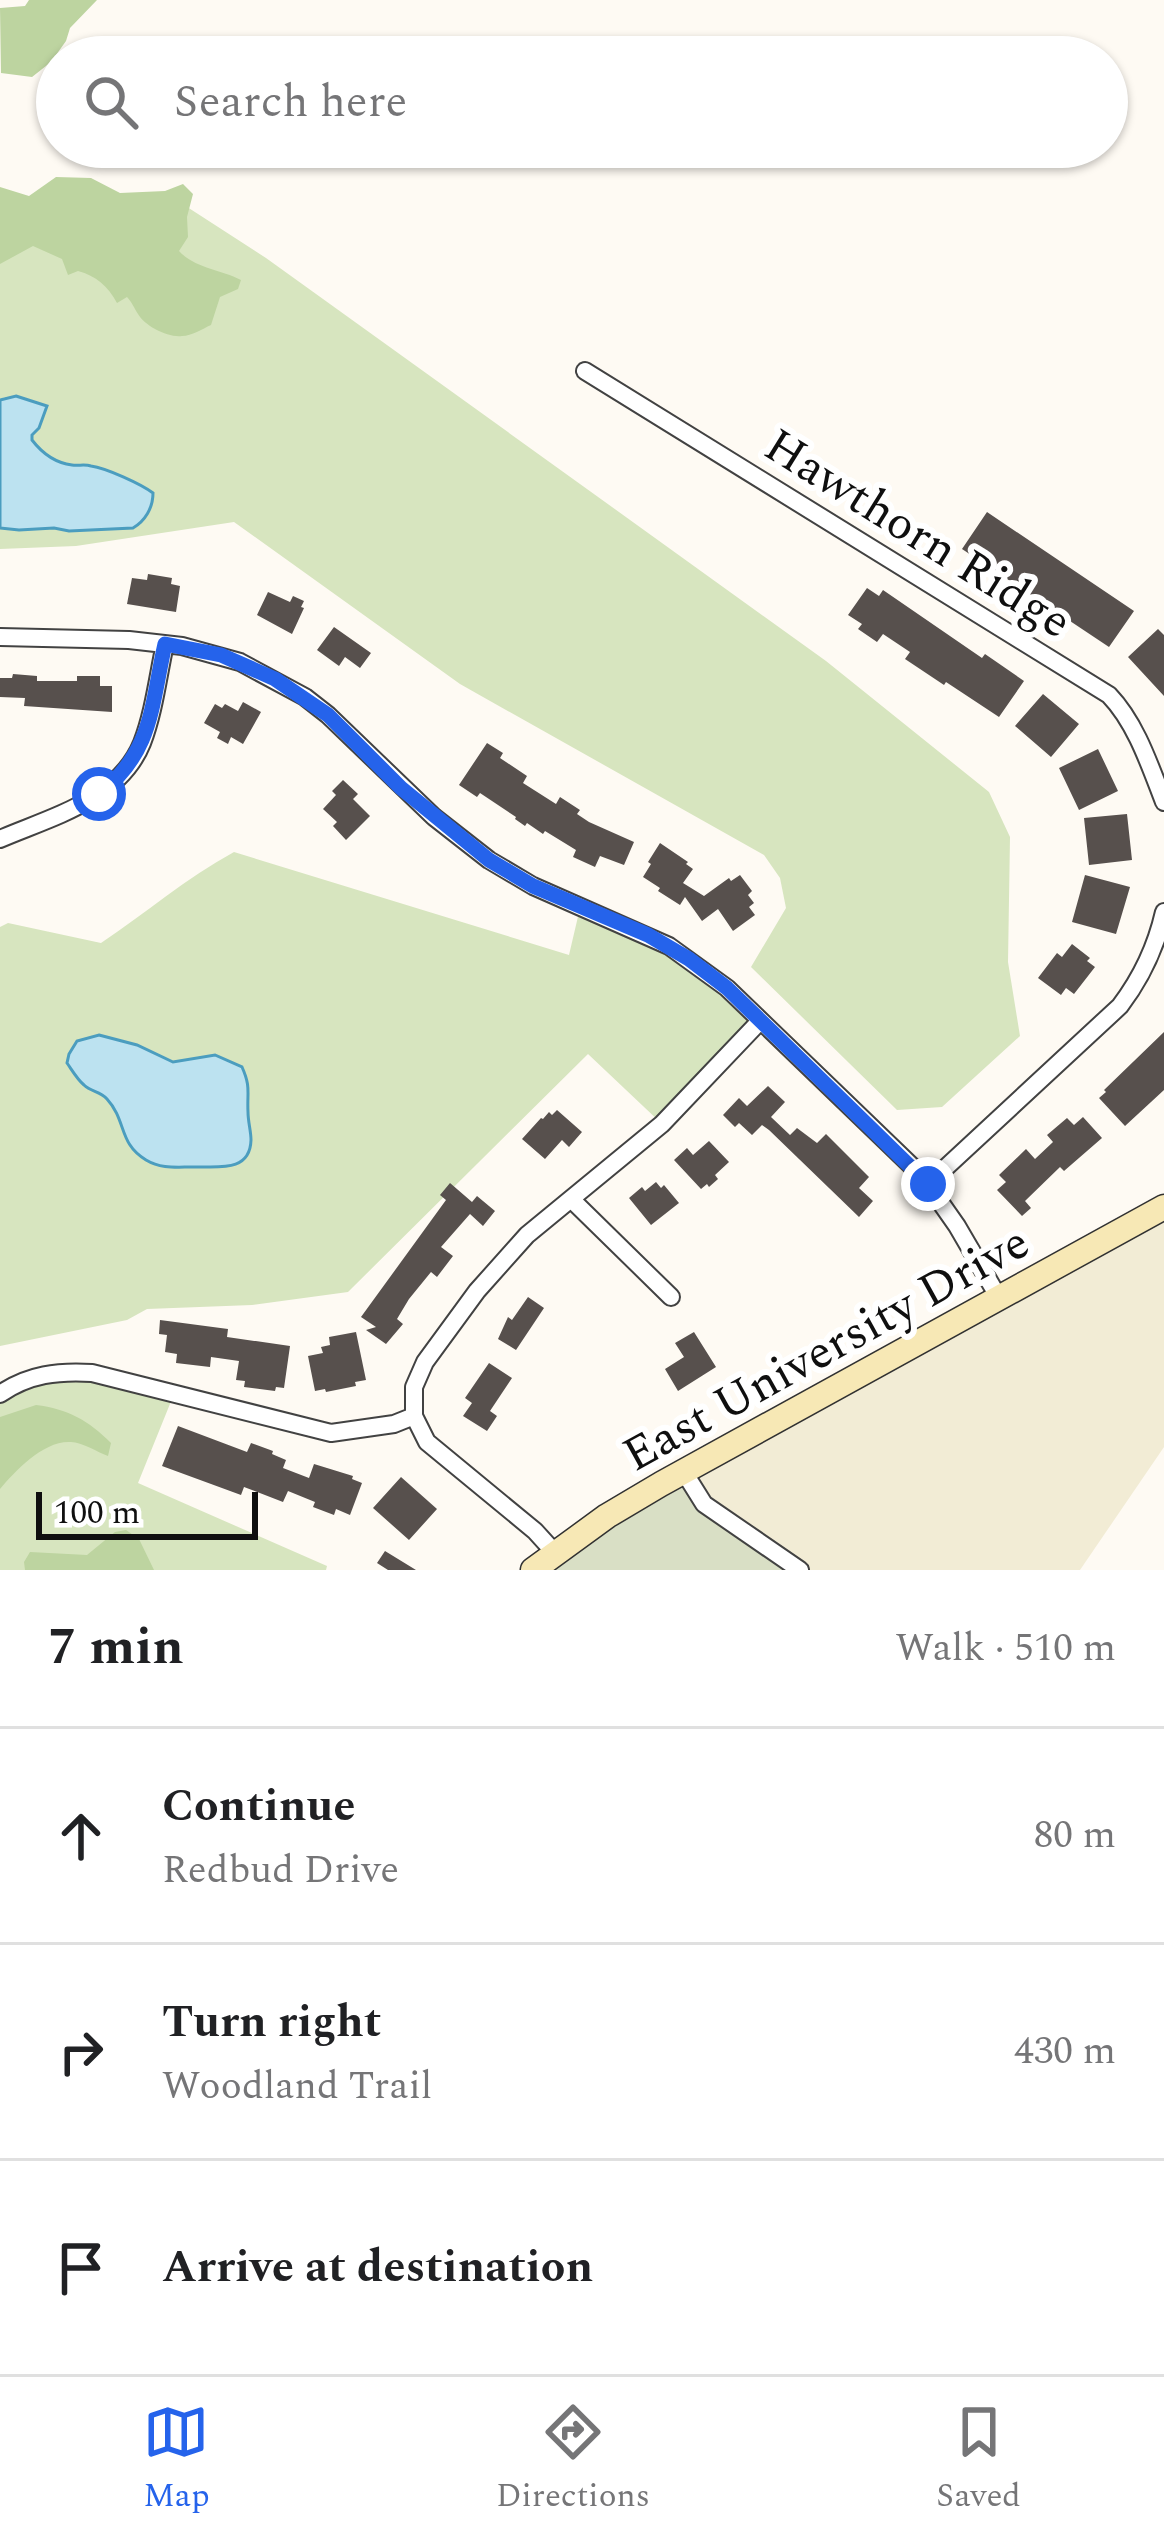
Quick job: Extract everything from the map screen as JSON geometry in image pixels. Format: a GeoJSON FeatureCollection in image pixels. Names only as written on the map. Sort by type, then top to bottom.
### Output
{"type":"FeatureCollection","features":[{"type":"Feature","properties":{"kind":"main road","name":"East University Drive"},"geometry":{"type":"LineString","coordinates":[[533,1570],[607,1516],[1164,1207]]}},
{"type":"Feature","properties":{"kind":"street","name":"Hawthorn Ridge"},"geometry":{"type":"LineString","coordinates":[[585,370],[1108,695],[1157,763],[1164,802]]}},
{"type":"Feature","properties":{"kind":"street"},"geometry":{"type":"LineString","coordinates":[[0,637],[165,644],[202,650],[239,662],[305,697],[401,788],[489,860],[533,886],[669,946],[708,973],[928,1184],[999,1298]]}},
{"type":"Feature","properties":{"kind":"street"},"geometry":{"type":"LineString","coordinates":[[0,839],[99,794],[127,769],[145,736],[165,644]]}},
{"type":"Feature","properties":{"kind":"street"},"geometry":{"type":"LineString","coordinates":[[928,1184],[1120,1006],[1148,960],[1164,912]]}},
{"type":"Feature","properties":{"kind":"street"},"geometry":{"type":"LineString","coordinates":[[555,1552],[427,1442],[414,1416],[414,1388],[425,1362],[526,1235],[662,1124],[760,1021]]}},
{"type":"Feature","properties":{"kind":"street"},"geometry":{"type":"LineString","coordinates":[[571,1198],[671,1297]]}},
{"type":"Feature","properties":{"kind":"street"},"geometry":{"type":"LineString","coordinates":[[0,1394],[45,1373],[92,1373],[331,1432],[414,1416]]}},
{"type":"Feature","properties":{"kind":"street"},"geometry":{"type":"LineString","coordinates":[[684,1472],[704,1504],[800,1570]]}},
{"type":"Feature","properties":{"kind":"shaded area"},"geometry":{"type":"Polygon","coordinates":[[[1164,1207],[1164,1447],[1080,1570],[799,1570],[704,1504],[684,1472],[1164,1207]]]}},
{"type":"Feature","properties":{"kind":"green space"},"geometry":{"type":"Polygon","coordinates":[[[29,0],[97,0],[68,36],[36,36],[36,74],[32,77],[1,73],[0,8],[25,6],[29,0]]]}},
{"type":"Feature","properties":{"kind":"green space"},"geometry":{"type":"Polygon","coordinates":[[[56,177],[91,178],[120,193],[165,191],[183,184],[193,194],[188,237],[179,251],[241,280],[238,289],[220,297],[211,325],[186,336],[157,330],[141,318],[127,297],[117,303],[96,279],[78,271],[68,275],[62,259],[33,246],[0,264],[0,187],[29,196],[56,177]]]}},
{"type":"Feature","properties":{"kind":"green space"},"geometry":{"type":"Polygon","coordinates":[[[181,203],[266,258],[826,661],[989,792],[1010,837],[1008,962],[1020,1036],[942,1107],[897,1110],[751,967],[786,908],[780,878],[764,855],[460,684],[234,522],[76,546],[0,549],[0,223],[181,203]]]}},
{"type":"Feature","properties":{"kind":"green space"},"geometry":{"type":"Polygon","coordinates":[[[234,852],[569,955],[580,908],[626,925],[760,1021],[662,1124],[588,1054],[348,1292],[252,1305],[147,1309],[127,1320],[0,1346],[0,927],[8,923],[101,943],[234,852]]]}},
{"type":"Feature","properties":{"kind":"green space"},"geometry":{"type":"Polygon","coordinates":[[[45,1374],[174,1394],[138,1483],[327,1566],[326,1570],[0,1570],[0,1395],[45,1374]]]}},
{"type":"Feature","properties":{"kind":"green space"},"geometry":{"type":"Polygon","coordinates":[[[36,1405],[58,1409],[94,1428],[111,1443],[108,1456],[71,1442],[51,1446],[31,1458],[0,1489],[0,1417],[36,1405]]]}},
{"type":"Feature","properties":{"kind":"green space"},"geometry":{"type":"Polygon","coordinates":[[[690,1483],[800,1570],[533,1570],[661,1484],[690,1483]]]}},
{"type":"Feature","properties":{"kind":"green space"},"geometry":{"type":"Polygon","coordinates":[[[126,1530],[139,1539],[154,1570],[25,1570],[30,1552],[87,1555],[115,1532],[126,1530]]]}},
{"type":"Feature","properties":{"kind":"water"},"geometry":{"type":"Polygon","coordinates":[[[16,396],[47,406],[32,440],[50,457],[105,470],[153,493],[141,522],[133,528],[69,531],[0,528],[0,400],[16,396]]]}},
{"type":"Feature","properties":{"kind":"water"},"geometry":{"type":"Polygon","coordinates":[[[99,1035],[137,1045],[173,1062],[215,1055],[242,1067],[248,1085],[251,1140],[245,1158],[230,1166],[174,1167],[152,1163],[137,1153],[107,1099],[84,1085],[67,1063],[77,1041],[99,1035]]]}},
{"type":"Feature","properties":{"kind":"building"},"geometry":{"type":"Polygon","coordinates":[[[987,512],[1134,611],[1109,647],[962,549],[987,512]]]}},
{"type":"Feature","properties":{"kind":"building"},"geometry":{"type":"Polygon","coordinates":[[[148,574],[172,578],[171,584],[180,586],[176,612],[127,604],[132,578],[147,580],[148,574]]]}},
{"type":"Feature","properties":{"kind":"building"},"geometry":{"type":"Polygon","coordinates":[[[867,588],[879,596],[883,590],[1024,681],[999,717],[905,659],[910,652],[883,634],[877,642],[858,629],[862,624],[848,615],[867,588]]]}},
{"type":"Feature","properties":{"kind":"building"},"geometry":{"type":"Polygon","coordinates":[[[268,592],[290,602],[293,596],[304,601],[292,634],[257,615],[268,592]]]}},
{"type":"Feature","properties":{"kind":"building"},"geometry":{"type":"Polygon","coordinates":[[[334,627],[371,653],[360,668],[345,657],[339,666],[317,650],[334,627]]]}},
{"type":"Feature","properties":{"kind":"building"},"geometry":{"type":"Polygon","coordinates":[[[1158,629],[1164,635],[1164,696],[1128,657],[1158,629]]]}},
{"type":"Feature","properties":{"kind":"building"},"geometry":{"type":"Polygon","coordinates":[[[37,676],[37,681],[100,676],[100,686],[112,686],[112,712],[24,706],[25,698],[0,697],[0,678],[37,676]]]}},
{"type":"Feature","properties":{"kind":"building"},"geometry":{"type":"Polygon","coordinates":[[[1043,694],[1079,724],[1051,757],[1015,726],[1043,694]]]}},
{"type":"Feature","properties":{"kind":"building"},"geometry":{"type":"Polygon","coordinates":[[[243,702],[261,712],[243,744],[231,737],[228,744],[217,738],[220,732],[204,723],[215,704],[238,711],[243,702]]]}},
{"type":"Feature","properties":{"kind":"building"},"geometry":{"type":"Polygon","coordinates":[[[487,743],[527,776],[523,783],[556,804],[560,797],[589,822],[634,842],[624,865],[600,856],[595,867],[573,857],[576,850],[545,831],[525,826],[480,793],[477,797],[459,785],[487,743]]]}},
{"type":"Feature","properties":{"kind":"building"},"geometry":{"type":"Polygon","coordinates":[[[1098,749],[1118,791],[1079,810],[1059,768],[1098,749]]]}},
{"type":"Feature","properties":{"kind":"building"},"geometry":{"type":"Polygon","coordinates":[[[343,780],[358,794],[353,799],[370,816],[346,840],[323,809],[343,780]]]}},
{"type":"Feature","properties":{"kind":"building"},"geometry":{"type":"Polygon","coordinates":[[[1127,814],[1132,860],[1089,865],[1084,818],[1127,814]]]}},
{"type":"Feature","properties":{"kind":"building"},"geometry":{"type":"Polygon","coordinates":[[[660,843],[688,862],[693,869],[683,883],[704,896],[740,875],[752,891],[748,895],[754,903],[749,907],[755,915],[733,931],[718,909],[702,921],[685,897],[680,905],[658,891],[643,877],[660,843]]]}},
{"type":"Feature","properties":{"kind":"building"},"geometry":{"type":"Polygon","coordinates":[[[1085,875],[1130,887],[1116,934],[1072,922],[1085,875]]]}},
{"type":"Feature","properties":{"kind":"building"},"geometry":{"type":"Polygon","coordinates":[[[1072,944],[1095,967],[1074,994],[1066,988],[1061,995],[1038,978],[1057,953],[1062,957],[1072,944]]]}},
{"type":"Feature","properties":{"kind":"building"},"geometry":{"type":"Polygon","coordinates":[[[1164,1032],[1164,1090],[1125,1126],[1099,1098],[1164,1032]]]}},
{"type":"Feature","properties":{"kind":"building"},"geometry":{"type":"Polygon","coordinates":[[[768,1086],[785,1102],[771,1117],[790,1135],[797,1128],[817,1143],[826,1134],[869,1177],[859,1188],[873,1201],[859,1217],[769,1130],[762,1125],[752,1135],[723,1115],[739,1098],[747,1106],[768,1086]]]}},
{"type":"Feature","properties":{"kind":"building"},"geometry":{"type":"Polygon","coordinates":[[[557,1110],[582,1132],[569,1147],[562,1140],[545,1159],[522,1139],[541,1118],[557,1110]]]}},
{"type":"Feature","properties":{"kind":"building"},"geometry":{"type":"Polygon","coordinates":[[[1083,1117],[1102,1138],[1064,1171],[1060,1167],[1025,1201],[1031,1208],[1022,1216],[997,1190],[1006,1182],[999,1175],[1026,1149],[1035,1159],[1053,1142],[1047,1135],[1067,1118],[1074,1125],[1083,1117]]]}},
{"type":"Feature","properties":{"kind":"building"},"geometry":{"type":"Polygon","coordinates":[[[709,1141],[729,1162],[715,1175],[718,1179],[701,1189],[674,1160],[687,1148],[693,1155],[709,1141]]]}},
{"type":"Feature","properties":{"kind":"building"},"geometry":{"type":"Polygon","coordinates":[[[656,1182],[679,1203],[651,1225],[629,1198],[656,1182]]]}},
{"type":"Feature","properties":{"kind":"building"},"geometry":{"type":"Polygon","coordinates":[[[450,1183],[472,1202],[477,1196],[495,1211],[483,1226],[470,1214],[441,1247],[453,1256],[437,1277],[431,1272],[409,1299],[397,1319],[403,1324],[386,1344],[366,1330],[376,1327],[361,1317],[446,1200],[440,1195],[450,1183]]]}},
{"type":"Feature","properties":{"kind":"building"},"geometry":{"type":"Polygon","coordinates":[[[528,1297],[544,1308],[516,1350],[498,1339],[508,1317],[512,1320],[528,1297]]]}},
{"type":"Feature","properties":{"kind":"building"},"geometry":{"type":"Polygon","coordinates":[[[160,1320],[228,1329],[227,1337],[290,1346],[284,1388],[244,1387],[245,1381],[236,1380],[239,1361],[211,1357],[210,1367],[176,1363],[177,1354],[165,1352],[167,1335],[159,1334],[160,1320]]]}},
{"type":"Feature","properties":{"kind":"building"},"geometry":{"type":"Polygon","coordinates":[[[356,1332],[366,1380],[355,1382],[356,1386],[315,1391],[308,1356],[323,1353],[321,1347],[330,1345],[329,1337],[356,1332]]]}},
{"type":"Feature","properties":{"kind":"building"},"geometry":{"type":"Polygon","coordinates":[[[694,1332],[716,1367],[678,1391],[665,1369],[684,1357],[675,1343],[694,1332]]]}},
{"type":"Feature","properties":{"kind":"building"},"geometry":{"type":"Polygon","coordinates":[[[489,1363],[512,1378],[490,1411],[497,1416],[487,1431],[463,1416],[472,1403],[465,1398],[489,1363]]]}},
{"type":"Feature","properties":{"kind":"building"},"geometry":{"type":"Polygon","coordinates":[[[178,1426],[247,1452],[251,1443],[273,1451],[286,1460],[283,1468],[309,1478],[314,1464],[353,1476],[362,1483],[350,1515],[313,1507],[315,1502],[288,1491],[283,1502],[244,1487],[241,1495],[162,1466],[178,1426]]]}},
{"type":"Feature","properties":{"kind":"building"},"geometry":{"type":"Polygon","coordinates":[[[401,1477],[437,1509],[409,1540],[373,1508],[401,1477]]]}},
{"type":"Feature","properties":{"kind":"building"},"geometry":{"type":"Polygon","coordinates":[[[385,1551],[416,1570],[388,1570],[377,1563],[385,1551]]]}},
{"type":"Feature","properties":{"kind":"route"},"geometry":{"type":"LineString","coordinates":[[99,794],[119,779],[140,748],[165,644],[202,650],[258,670],[328,715],[401,788],[489,860],[533,886],[648,935],[708,973],[928,1184]]}}]}
